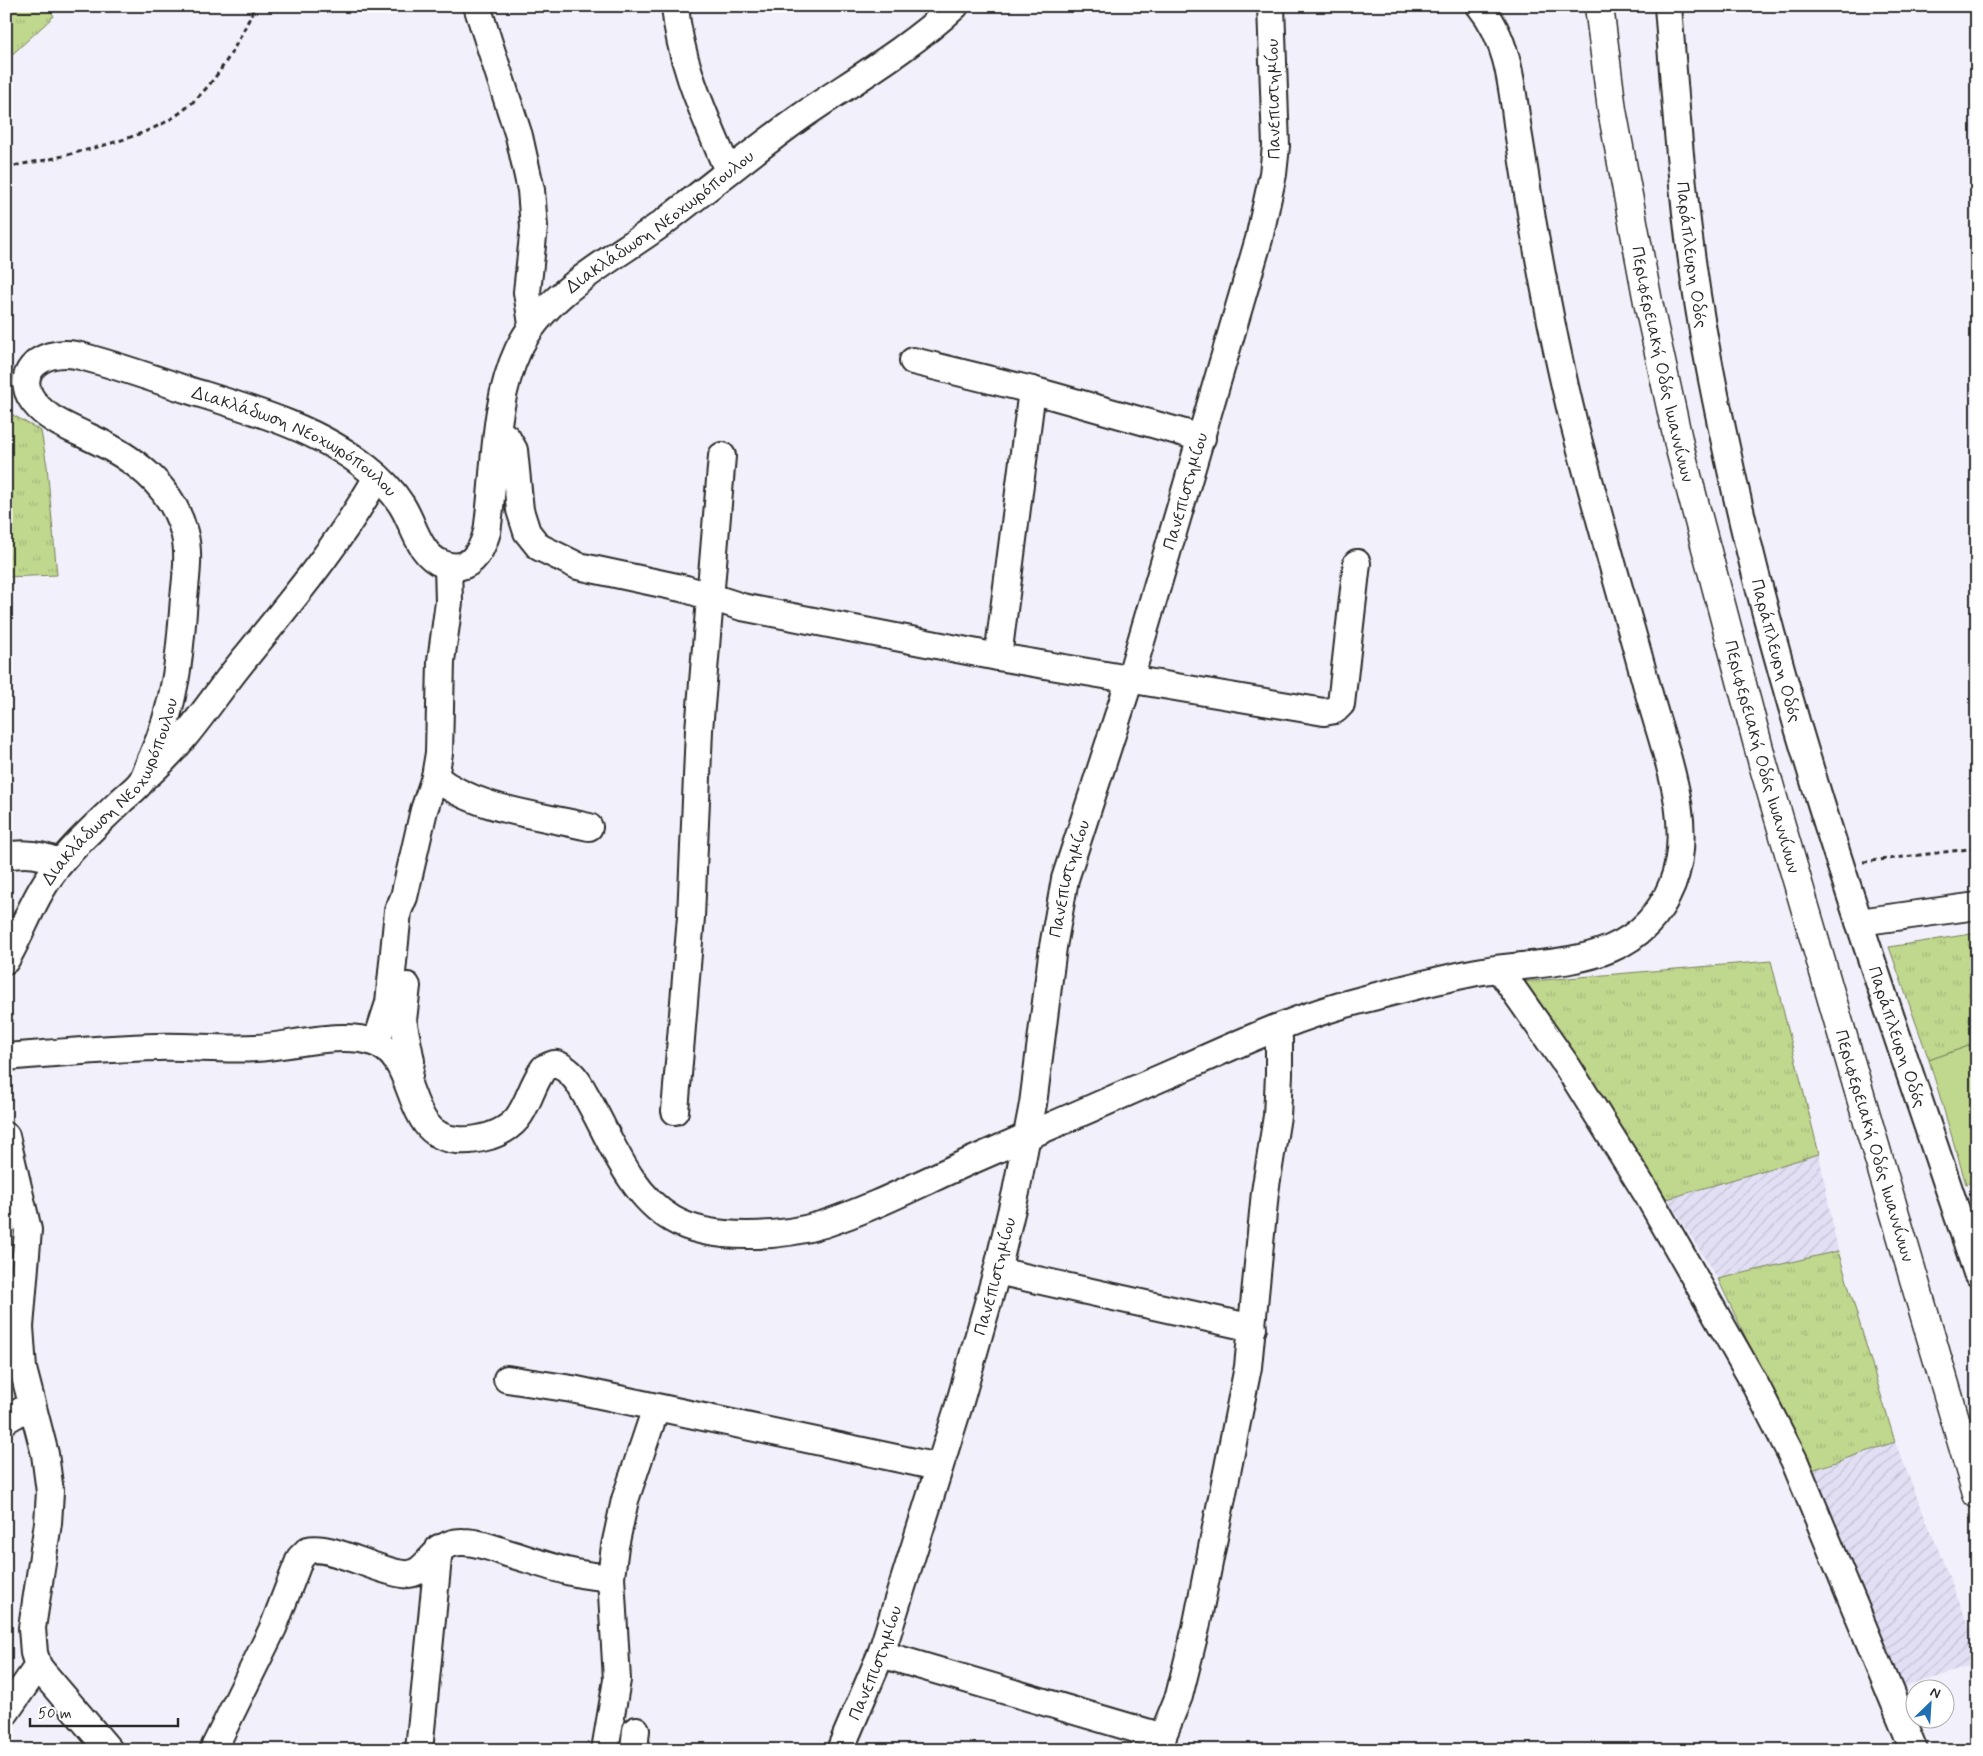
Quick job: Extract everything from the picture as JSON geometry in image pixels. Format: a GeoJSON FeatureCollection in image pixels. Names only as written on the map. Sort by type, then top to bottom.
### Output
{"type":"FeatureCollection","features":[{"type":"Feature","properties":{"kind":"highway","name":"Περιφερειακή Οδός Ιωαννίνων"},"geometry":{"type":"LineString","coordinates":[[1600,6],[1612,110],[1648,302],[1680,449],[1764,764],[1977,1494]]}},
{"type":"Feature","properties":{"kind":"street"},"geometry":{"type":"LineString","coordinates":[[477,6],[516,128],[531,190],[534,227],[527,292],[532,324]]}},
{"type":"Feature","properties":{"kind":"street"},"geometry":{"type":"LineString","coordinates":[[675,6],[680,47],[689,75],[728,172]]}},
{"type":"Feature","properties":{"kind":"street","name":"Διακλάδωση Νεοχωρόπουλου"},"geometry":{"type":"LineString","coordinates":[[6,960],[43,886],[60,863],[141,782],[165,726],[177,682],[186,576],[185,534],[171,504],[150,476],[123,454],[47,415],[31,398],[17,371],[48,355],[65,353],[90,358],[247,409],[306,431],[336,446],[377,477],[400,503],[425,551],[434,559],[448,566],[461,566],[476,558],[483,546],[490,511],[505,384],[519,348],[532,324],[556,299],[664,221],[785,128],[919,37],[955,6]]}},
{"type":"Feature","properties":{"kind":"street","name":"Πανεπιστημίου"},"geometry":{"type":"LineString","coordinates":[[840,1750],[881,1654],[997,1271],[1028,1135],[1053,947],[1065,879],[1130,679],[1248,281],[1273,174],[1276,106],[1271,6]]}},
{"type":"Feature","properties":{"kind":"street"},"geometry":{"type":"LineString","coordinates":[[6,1057],[150,1047],[254,1048],[334,1040],[363,1040],[376,1043],[393,1058],[408,1081],[418,1111],[428,1128],[437,1134],[456,1140],[475,1139],[511,1127],[520,1116],[544,1068],[550,1064],[561,1066],[576,1079],[628,1173],[652,1204],[672,1219],[688,1226],[736,1234],[768,1234],[817,1226],[890,1199],[1028,1135],[1276,1028],[1358,1001],[1499,969],[1588,958],[1617,946],[1657,912],[1674,880],[1680,832],[1673,782],[1590,485],[1557,351],[1505,56],[1494,26],[1480,6]]}},
{"type":"Feature","properties":{"kind":"street","name":"Παράπλευρη Οδός"},"geometry":{"type":"LineString","coordinates":[[1668,6],[1688,231],[1700,313],[1735,488],[1763,599],[1840,865],[1977,1273]]}},
{"type":"Feature","properties":{"kind":"street"},"geometry":{"type":"LineString","coordinates":[[913,361],[1032,390],[1202,438]]}},
{"type":"Feature","properties":{"kind":"street"},"geometry":{"type":"LineString","coordinates":[[998,656],[1032,390]]}},
{"type":"Feature","properties":{"kind":"street"},"geometry":{"type":"LineString","coordinates":[[498,432],[507,438],[514,450],[522,521],[532,540],[539,547],[578,566],[673,586],[742,607],[998,656],[1324,712],[1335,710],[1340,704],[1357,563]]}},
{"type":"Feature","properties":{"kind":"street"},"geometry":{"type":"LineString","coordinates":[[675,1111],[691,917],[699,730],[722,456]]}},
{"type":"Feature","properties":{"kind":"street"},"geometry":{"type":"LineString","coordinates":[[141,782],[180,745],[243,660],[337,541],[377,477]]}},
{"type":"Feature","properties":{"kind":"street"},"geometry":{"type":"LineString","coordinates":[[376,1043],[388,1011],[397,919],[404,897],[418,833],[435,777],[439,753],[441,661],[449,602],[448,566]]}},
{"type":"Feature","properties":{"kind":"street"},"geometry":{"type":"LineString","coordinates":[[435,777],[450,789],[482,803],[589,827]]}},
{"type":"Feature","properties":{"kind":"street"},"geometry":{"type":"LineString","coordinates":[[6,856],[37,854],[60,863]]}},
{"type":"Feature","properties":{"kind":"street"},"geometry":{"type":"LineString","coordinates":[[404,897],[410,911],[412,939],[404,1009],[404,1034],[411,1061],[408,1081]]}},
{"type":"Feature","properties":{"kind":"street"},"geometry":{"type":"LineString","coordinates":[[1859,922],[1977,906]]}},
{"type":"Feature","properties":{"kind":"street"},"geometry":{"type":"LineString","coordinates":[[1499,969],[1567,1066],[1647,1194],[1755,1384],[1794,1460],[1914,1750]]}},
{"type":"Feature","properties":{"kind":"street"},"geometry":{"type":"LineString","coordinates":[[881,1654],[1160,1744],[1179,1696],[1196,1628],[1248,1367],[1265,1192],[1277,1116],[1279,1039],[1276,1028]]}},
{"type":"Feature","properties":{"kind":"street"},"geometry":{"type":"LineString","coordinates":[[6,1136],[28,1230],[20,1327],[20,1390],[45,1454],[50,1492],[48,1524],[32,1628],[33,1648],[38,1666],[109,1750]]}},
{"type":"Feature","properties":{"kind":"street"},"geometry":{"type":"LineString","coordinates":[[997,1271],[1253,1328]]}},
{"type":"Feature","properties":{"kind":"street"},"geometry":{"type":"LineString","coordinates":[[507,1378],[938,1467]]}},
{"type":"Feature","properties":{"kind":"street"},"geometry":{"type":"LineString","coordinates":[[6,1420],[20,1390]]}},
{"type":"Feature","properties":{"kind":"street"},"geometry":{"type":"LineString","coordinates":[[605,1750],[617,1680],[611,1577],[617,1532],[656,1408]]}},
{"type":"Feature","properties":{"kind":"street"},"geometry":{"type":"LineString","coordinates":[[213,1750],[273,1628],[305,1551],[320,1549],[370,1566],[407,1574],[418,1571],[439,1548],[452,1542],[472,1543],[575,1573],[611,1577]]}},
{"type":"Feature","properties":{"kind":"street"},"geometry":{"type":"LineString","coordinates":[[419,1750],[439,1548]]}},
{"type":"Feature","properties":{"kind":"street"},"geometry":{"type":"LineString","coordinates":[[6,1712],[38,1666]]}},
{"type":"Feature","properties":{"kind":"path"},"geometry":{"type":"LineString","coordinates":[[6,168],[85,150],[146,130],[174,117],[194,101],[230,56],[255,6]]}},
{"type":"Feature","properties":{"kind":"path"},"geometry":{"type":"LineString","coordinates":[[1840,865],[1977,848]]}},
{"type":"Feature","properties":{"kind":"shaded area"},"geometry":{"type":"Polygon","coordinates":[[[1819,1154],[1838,1251],[1718,1279],[1667,1199],[1819,1154]]]}},
{"type":"Feature","properties":{"kind":"shaded area"},"geometry":{"type":"Polygon","coordinates":[[[1895,1442],[1977,1646],[1977,1664],[1933,1678],[1906,1678],[1906,1687],[1899,1689],[1809,1471],[1895,1442]]]}},
{"type":"Feature","properties":{"kind":"green space"},"geometry":{"type":"Polygon","coordinates":[[[6,6],[47,6],[54,16],[6,60],[6,6]]]}},
{"type":"Feature","properties":{"kind":"green space"},"geometry":{"type":"Polygon","coordinates":[[[6,411],[41,431],[47,466],[57,575],[6,577],[6,411]]]}},
{"type":"Feature","properties":{"kind":"green space"},"geometry":{"type":"Polygon","coordinates":[[[1977,933],[1977,1043],[1929,1060],[1889,947],[1977,933]]]}},
{"type":"Feature","properties":{"kind":"green space"},"geometry":{"type":"Polygon","coordinates":[[[1771,961],[1819,1154],[1667,1199],[1520,982],[1771,961]]]}},
{"type":"Feature","properties":{"kind":"green space"},"geometry":{"type":"Polygon","coordinates":[[[1977,1043],[1977,1181],[1966,1184],[1929,1060],[1977,1043]]]}},
{"type":"Feature","properties":{"kind":"green space"},"geometry":{"type":"Polygon","coordinates":[[[1838,1251],[1895,1442],[1809,1471],[1718,1279],[1838,1251]]]}}]}
